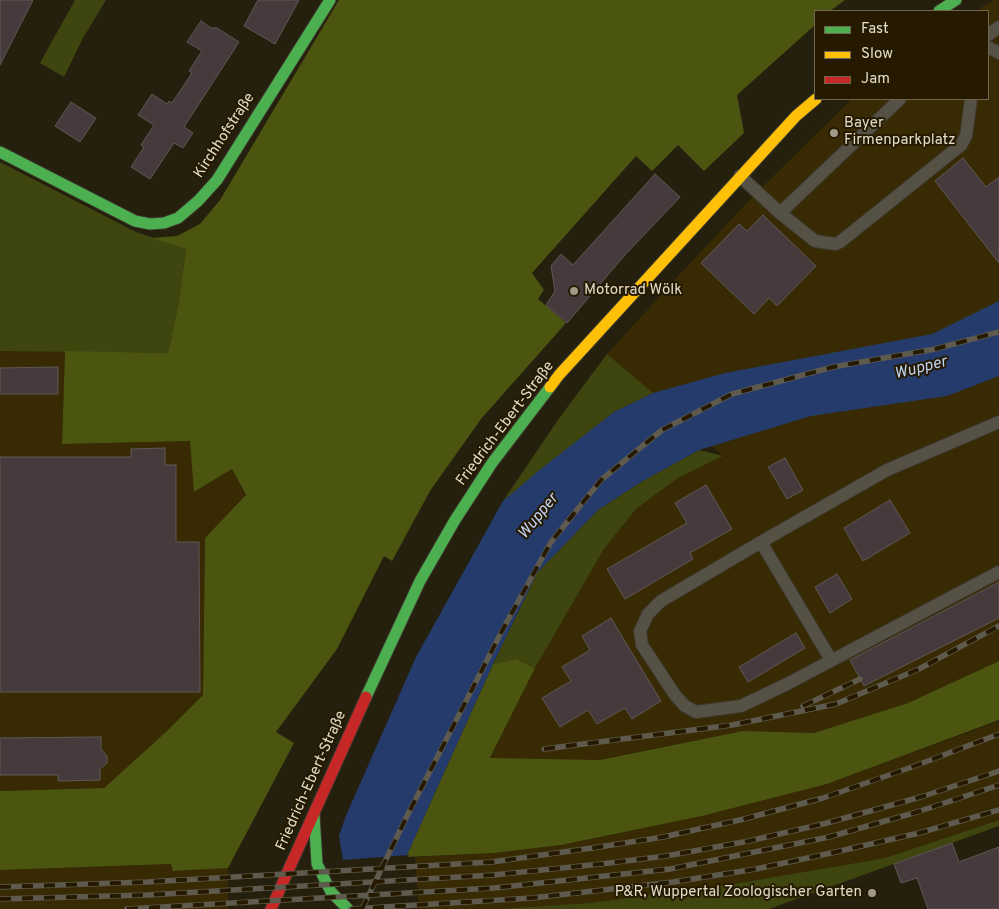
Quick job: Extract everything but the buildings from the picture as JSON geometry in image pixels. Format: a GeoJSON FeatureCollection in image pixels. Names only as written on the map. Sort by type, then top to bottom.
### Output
{"type":"FeatureCollection","features":[{"type":"Feature","properties":{"kind":"main road","name":"Kirchhofstraße"},"geometry":{"type":"LineString","coordinates":[[0,152],[135,221],[164,224],[178,218],[198,201],[217,180],[330,0]]}},
{"type":"Feature","properties":{"kind":"main road"},"geometry":{"type":"LineString","coordinates":[[941,10],[956,0]]}},
{"type":"Feature","properties":{"kind":"main road","name":"Friedrich-Ebert-Straße"},"geometry":{"type":"LineString","coordinates":[[271,909],[394,633],[420,581],[455,520],[492,463],[559,375],[740,176],[796,116],[815,100]]}},
{"type":"Feature","properties":{"kind":"main road"},"geometry":{"type":"LineString","coordinates":[[314,814],[317,864],[331,892],[348,909]]}},
{"type":"Feature","properties":{"kind":"lane"},"geometry":{"type":"LineString","coordinates":[[780,213],[899,100]]}},
{"type":"Feature","properties":{"kind":"lane"},"geometry":{"type":"LineString","coordinates":[[740,176],[780,213],[815,241],[834,244],[840,242],[961,146],[966,136],[971,100]]}},
{"type":"Feature","properties":{"kind":"lane"},"geometry":{"type":"LineString","coordinates":[[999,422],[886,470],[661,601],[648,614],[640,631],[642,645],[675,695],[685,706],[696,712],[741,706],[999,572]]}},
{"type":"Feature","properties":{"kind":"lane"},"geometry":{"type":"LineString","coordinates":[[761,542],[832,660]]}},
{"type":"Feature","properties":{"kind":"shaded area"},"geometry":{"type":"Polygon","coordinates":[[[993,0],[999,0],[999,661],[908,703],[814,733],[743,731],[600,760],[490,759],[535,668],[604,549],[636,509],[678,478],[723,456],[607,354],[755,194],[851,100],[989,100],[989,10],[978,10],[993,0]]]}},
{"type":"Feature","properties":{"kind":"shaded area"},"geometry":{"type":"Polygon","coordinates":[[[0,351],[65,351],[62,444],[190,441],[195,492],[232,469],[246,496],[205,538],[203,695],[167,731],[104,788],[0,791],[0,351]]]}},
{"type":"Feature","properties":{"kind":"shaded area"},"geometry":{"type":"Polygon","coordinates":[[[999,721],[999,820],[885,858],[728,885],[589,903],[498,909],[419,909],[415,857],[494,853],[561,845],[702,816],[827,784],[999,721]]]}},
{"type":"Feature","properties":{"kind":"shaded area"},"geometry":{"type":"Polygon","coordinates":[[[171,864],[173,871],[228,868],[228,909],[0,909],[0,870],[171,864]]]}},
{"type":"Feature","properties":{"kind":"green space"},"geometry":{"type":"Polygon","coordinates":[[[75,0],[106,0],[83,38],[64,77],[40,63],[75,0]]]}},
{"type":"Feature","properties":{"kind":"green space"},"geometry":{"type":"Polygon","coordinates":[[[339,0],[845,0],[831,10],[814,10],[814,26],[737,95],[744,133],[704,171],[678,145],[652,171],[636,156],[532,273],[544,290],[538,299],[566,323],[481,419],[430,491],[392,561],[384,556],[337,649],[276,732],[294,743],[228,868],[173,871],[171,864],[0,870],[0,791],[104,788],[167,731],[203,695],[205,538],[246,495],[232,469],[194,492],[190,441],[62,444],[65,351],[168,353],[178,306],[186,249],[151,238],[177,236],[200,224],[220,200],[339,0]]]}},
{"type":"Feature","properties":{"kind":"green space"},"geometry":{"type":"Polygon","coordinates":[[[0,162],[136,232],[186,249],[178,306],[168,353],[0,351],[0,162]]]}},
{"type":"Feature","properties":{"kind":"green space"},"geometry":{"type":"Polygon","coordinates":[[[607,354],[653,393],[614,412],[503,501],[560,417],[607,354]]]}},
{"type":"Feature","properties":{"kind":"green space"},"geometry":{"type":"Polygon","coordinates":[[[699,450],[723,456],[678,478],[636,509],[604,549],[535,668],[516,659],[493,664],[537,573],[598,510],[641,482],[699,450]]]}},
{"type":"Feature","properties":{"kind":"green space"},"geometry":{"type":"Polygon","coordinates":[[[516,659],[535,668],[490,758],[600,760],[743,731],[814,733],[908,703],[999,661],[999,720],[827,784],[702,816],[561,845],[494,853],[406,857],[493,664],[516,659]]]}},
{"type":"Feature","properties":{"kind":"green space"},"geometry":{"type":"Polygon","coordinates":[[[999,820],[999,826],[769,909],[498,909],[589,903],[728,885],[885,858],[999,820]]]}},
{"type":"Feature","properties":{"kind":"water","name":"Wupper"},"geometry":{"type":"Polygon","coordinates":[[[999,301],[999,376],[947,396],[811,416],[699,450],[641,482],[598,510],[537,573],[493,664],[406,857],[303,909],[416,657],[503,501],[614,412],[653,393],[725,373],[932,334],[999,301]]]}},
{"type":"Feature","properties":{"kind":"pier"},"geometry":{"type":"Polygon","coordinates":[[[345,814],[339,836],[343,860],[409,855],[383,909],[301,909],[345,814]]]}},
{"type":"Feature","properties":{"kind":"railway"},"geometry":{"type":"LineString","coordinates":[[362,909],[408,814],[503,629],[551,542],[601,480],[662,430],[732,394],[833,367],[935,349],[999,332]]}},
{"type":"Feature","properties":{"kind":"railway"},"geometry":{"type":"LineString","coordinates":[[544,749],[732,725],[836,704],[919,669],[999,626]]}},
{"type":"Feature","properties":{"kind":"railway"},"geometry":{"type":"LineString","coordinates":[[803,706],[860,679]]}},
{"type":"Feature","properties":{"kind":"railway"},"geometry":{"type":"LineString","coordinates":[[0,887],[147,882],[492,862],[599,847],[663,837],[744,819],[823,798],[999,734]]}},
{"type":"Feature","properties":{"kind":"railway"},"geometry":{"type":"LineString","coordinates":[[0,899],[147,895],[493,875],[666,856],[749,841],[827,823],[924,796],[999,771]]}},
{"type":"Feature","properties":{"kind":"railway"},"geometry":{"type":"LineString","coordinates":[[127,909],[494,888],[670,869],[829,837],[917,812],[999,785]]}},
{"type":"Feature","properties":{"kind":"railway"},"geometry":{"type":"LineString","coordinates":[[351,909],[532,898],[673,882],[756,869],[831,853],[919,833],[999,810]]}},
{"type":"Feature","properties":{"kind":"traffic: fast"},"geometry":{"type":"LineString","coordinates":[[0,152],[135,221],[150,224],[164,223],[178,218],[198,201],[217,180],[330,0]]}},
{"type":"Feature","properties":{"kind":"traffic: fast"},"geometry":{"type":"LineString","coordinates":[[941,10],[956,0]]}},
{"type":"Feature","properties":{"kind":"traffic: fast"},"geometry":{"type":"LineString","coordinates":[[366,697],[420,581],[455,520],[492,463],[550,387]]}},
{"type":"Feature","properties":{"kind":"traffic: fast"},"geometry":{"type":"LineString","coordinates":[[314,814],[317,864],[331,892],[348,909]]}},
{"type":"Feature","properties":{"kind":"traffic: slow"},"geometry":{"type":"LineString","coordinates":[[550,387],[796,116],[815,100]]}},
{"type":"Feature","properties":{"kind":"traffic: jam"},"geometry":{"type":"LineString","coordinates":[[271,909],[366,697]]}},
{"type":"Feature","properties":{"kind":"place","name":"Bayer Firmenparkplatz"},"geometry":{"type":"Point","coordinates":[834,133]}},
{"type":"Feature","properties":{"kind":"place","name":"Motorrad Wölk"},"geometry":{"type":"Point","coordinates":[574,291]}},
{"type":"Feature","properties":{"kind":"place","name":"P&R, Wuppertal Zoologischer Garten"},"geometry":{"type":"Point","coordinates":[872,893]}}]}
